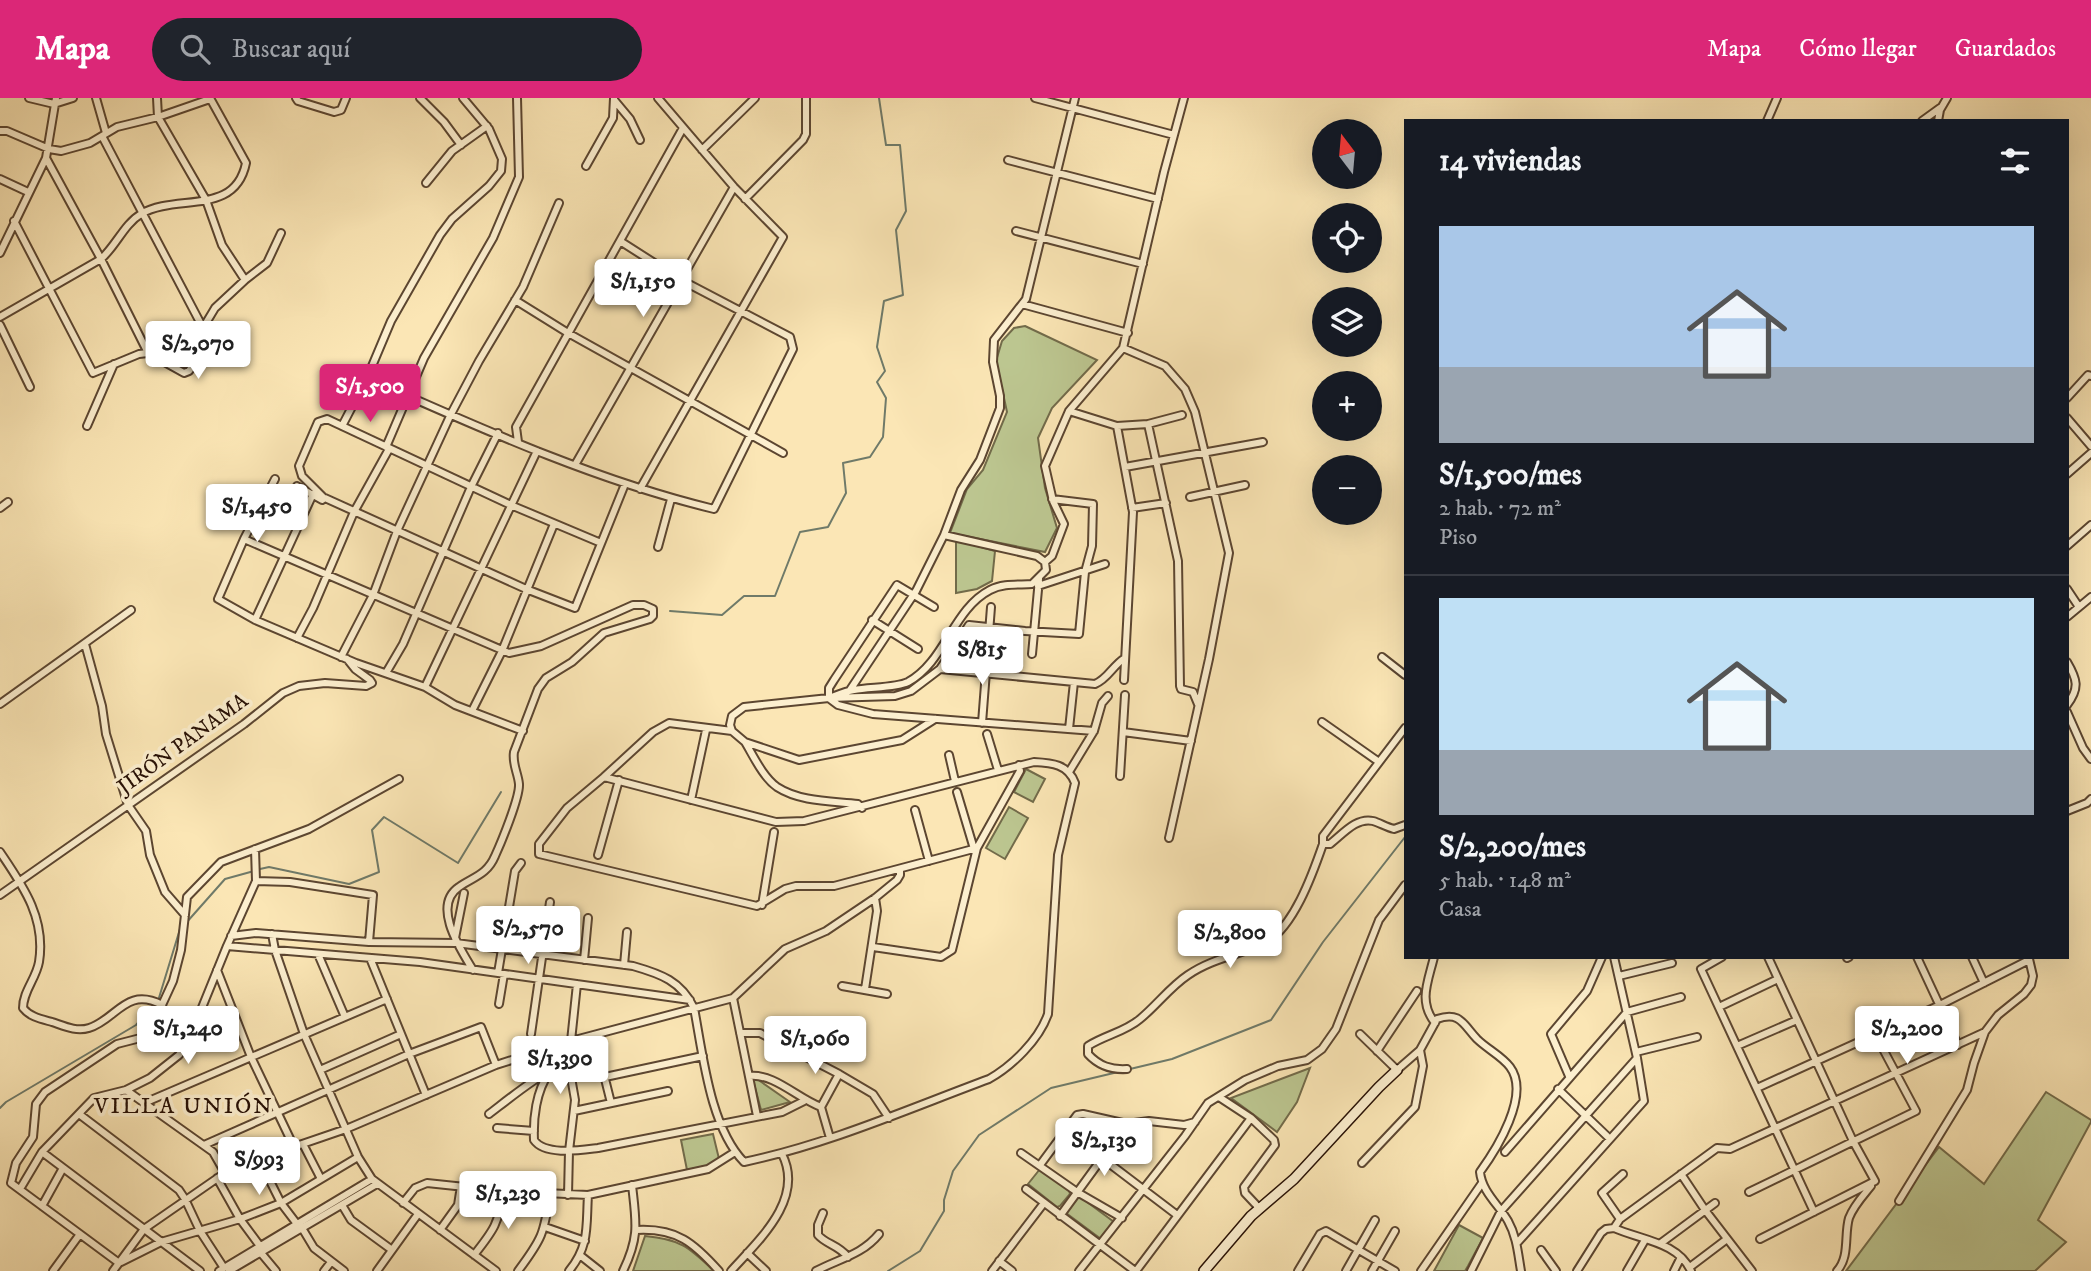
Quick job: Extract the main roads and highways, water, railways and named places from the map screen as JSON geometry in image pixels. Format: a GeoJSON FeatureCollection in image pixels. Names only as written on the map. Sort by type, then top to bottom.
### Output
{"type":"FeatureCollection","features":[{"type":"Feature","properties":{"kind":"waterway"},"geometry":{"type":"LineString","coordinates":[[670,611],[722,615],[744,596],[775,596],[800,532],[828,527],[846,493],[843,463],[870,457],[883,437],[886,398],[877,382],[885,371],[877,347],[884,301],[903,295],[896,230],[906,211],[900,145],[886,145],[879,98]]}},
{"type":"Feature","properties":{"kind":"waterway"},"geometry":{"type":"LineString","coordinates":[[260,869],[269,867],[349,884],[379,872],[372,830],[384,817],[458,863],[501,792]]}},
{"type":"Feature","properties":{"kind":"waterway"},"geometry":{"type":"LineString","coordinates":[[1130,1069],[1172,1059],[1271,1020],[1323,942],[1404,838]]}},
{"type":"Feature","properties":{"kind":"waterway"},"geometry":{"type":"LineString","coordinates":[[186,923],[225,879],[254,871]]}},
{"type":"Feature","properties":{"kind":"waterway"},"geometry":{"type":"LineString","coordinates":[[158,1001],[180,929]]}},
{"type":"Feature","properties":{"kind":"waterway"},"geometry":{"type":"LineString","coordinates":[[0,1108],[136,1025],[154,1005]]}},
{"type":"Feature","properties":{"kind":"waterway"},"geometry":{"type":"LineString","coordinates":[[888,1271],[920,1251],[944,1211],[944,1200],[953,1171],[979,1135],[1051,1088],[1118,1072]]}},
{"type":"Feature","properties":{"kind":"district","name":"VILLA UNIÓN"},"geometry":{"type":"Point","coordinates":[184,1106]}}]}
